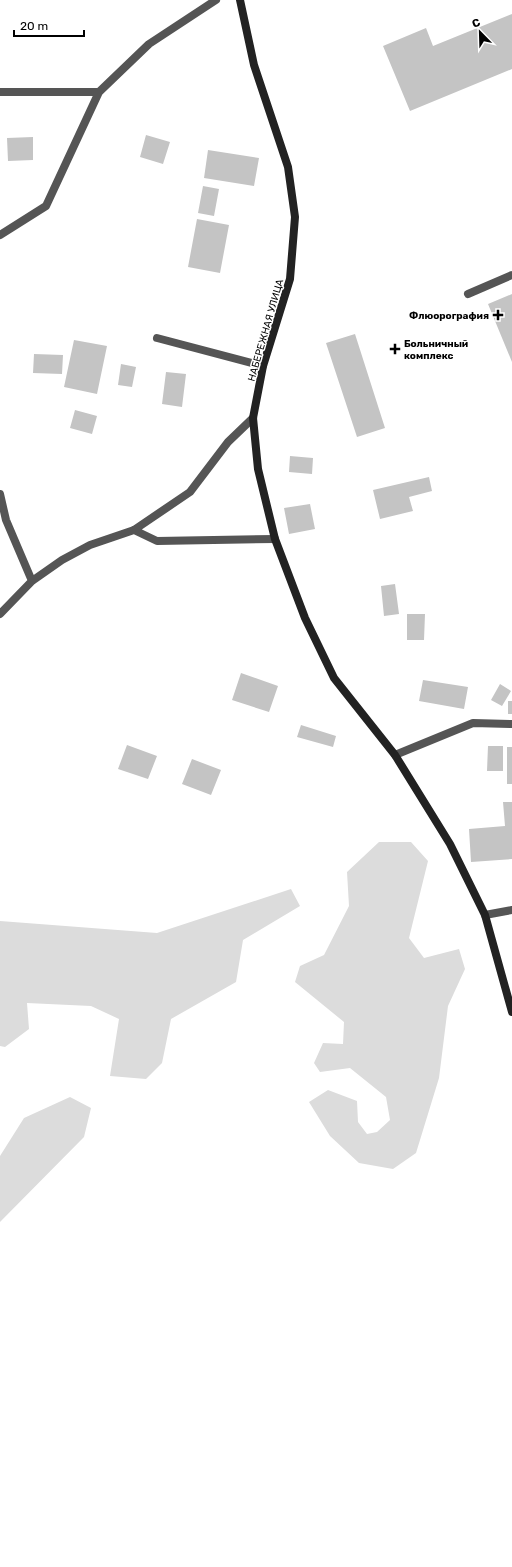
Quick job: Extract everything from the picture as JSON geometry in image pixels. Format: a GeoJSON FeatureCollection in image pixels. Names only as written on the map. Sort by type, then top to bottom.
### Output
{"type":"FeatureCollection","features":[{"type":"Feature","properties":{"kind":"main road","name":"НАБЕРЕЖНАЯ УЛИЦА"},"geometry":{"type":"LineString","coordinates":[[240,0],[254,65],[288,167],[295,217],[290,279],[263,366],[253,418],[258,470],[275,539],[305,618],[334,678],[395,755],[450,844],[485,916],[512,1012]]}},
{"type":"Feature","properties":{"kind":"street"},"geometry":{"type":"LineString","coordinates":[[0,235],[46,206],[99,92],[149,44],[216,0]]}},
{"type":"Feature","properties":{"kind":"street"},"geometry":{"type":"LineString","coordinates":[[0,92],[99,92]]}},
{"type":"Feature","properties":{"kind":"street"},"geometry":{"type":"LineString","coordinates":[[468,294],[512,275]]}},
{"type":"Feature","properties":{"kind":"street"},"geometry":{"type":"LineString","coordinates":[[157,338],[263,366]]}},
{"type":"Feature","properties":{"kind":"street"},"geometry":{"type":"LineString","coordinates":[[0,614],[32,581],[62,560],[90,545],[134,530],[190,492],[228,442],[253,418]]}},
{"type":"Feature","properties":{"kind":"street"},"geometry":{"type":"LineString","coordinates":[[0,494],[6,520],[32,581]]}},
{"type":"Feature","properties":{"kind":"street"},"geometry":{"type":"LineString","coordinates":[[134,530],[157,540],[275,539]]}},
{"type":"Feature","properties":{"kind":"street"},"geometry":{"type":"LineString","coordinates":[[395,755],[473,724],[512,724]]}},
{"type":"Feature","properties":{"kind":"street"},"geometry":{"type":"LineString","coordinates":[[485,916],[512,910]]}},
{"type":"Feature","properties":{"kind":"shaded area"},"geometry":{"type":"Polygon","coordinates":[[[379,842],[411,842],[428,861],[409,938],[424,958],[459,949],[465,969],[448,1006],[439,1078],[416,1153],[393,1169],[359,1163],[330,1136],[309,1102],[328,1090],[357,1101],[358,1122],[367,1134],[377,1132],[390,1120],[386,1097],[350,1068],[320,1072],[314,1063],[323,1043],[343,1044],[344,1022],[295,982],[300,966],[324,955],[349,906],[347,872],[379,842]]]}},
{"type":"Feature","properties":{"kind":"shaded area"},"geometry":{"type":"Polygon","coordinates":[[[291,889],[300,906],[243,940],[236,982],[171,1019],[162,1063],[146,1079],[110,1076],[119,1019],[91,1006],[27,1003],[29,1029],[5,1047],[0,1046],[0,921],[157,933],[291,889]]]}},
{"type":"Feature","properties":{"kind":"shaded area"},"geometry":{"type":"Polygon","coordinates":[[[70,1097],[91,1108],[84,1137],[0,1222],[0,1156],[24,1118],[70,1097]]]}},
{"type":"Feature","properties":{"kind":"building"},"geometry":{"type":"Polygon","coordinates":[[[512,14],[512,69],[410,111],[383,46],[426,28],[433,46],[512,14]]]}},
{"type":"Feature","properties":{"kind":"building"},"geometry":{"type":"Polygon","coordinates":[[[146,135],[170,142],[163,164],[140,157],[146,135]]]}},
{"type":"Feature","properties":{"kind":"building"},"geometry":{"type":"Polygon","coordinates":[[[33,137],[33,160],[8,161],[7,138],[33,137]]]}},
{"type":"Feature","properties":{"kind":"building"},"geometry":{"type":"Polygon","coordinates":[[[208,150],[259,158],[254,186],[204,178],[208,150]]]}},
{"type":"Feature","properties":{"kind":"building"},"geometry":{"type":"Polygon","coordinates":[[[203,186],[219,189],[214,216],[198,213],[203,186]]]}},
{"type":"Feature","properties":{"kind":"building"},"geometry":{"type":"Polygon","coordinates":[[[197,219],[229,225],[220,273],[188,267],[197,219]]]}},
{"type":"Feature","properties":{"kind":"building"},"geometry":{"type":"Polygon","coordinates":[[[512,294],[512,362],[488,304],[512,294]]]}},
{"type":"Feature","properties":{"kind":"building"},"geometry":{"type":"Polygon","coordinates":[[[355,334],[385,428],[357,437],[326,343],[355,334]]]}},
{"type":"Feature","properties":{"kind":"building"},"geometry":{"type":"Polygon","coordinates":[[[74,340],[107,346],[97,394],[64,387],[74,340]]]}},
{"type":"Feature","properties":{"kind":"building"},"geometry":{"type":"Polygon","coordinates":[[[34,354],[63,355],[62,374],[33,373],[34,354]]]}},
{"type":"Feature","properties":{"kind":"building"},"geometry":{"type":"Polygon","coordinates":[[[121,364],[136,367],[132,387],[118,385],[121,364]]]}},
{"type":"Feature","properties":{"kind":"building"},"geometry":{"type":"Polygon","coordinates":[[[166,372],[186,374],[182,407],[162,404],[166,372]]]}},
{"type":"Feature","properties":{"kind":"building"},"geometry":{"type":"Polygon","coordinates":[[[75,410],[97,416],[92,434],[70,428],[75,410]]]}},
{"type":"Feature","properties":{"kind":"building"},"geometry":{"type":"Polygon","coordinates":[[[290,456],[313,458],[312,474],[289,472],[290,456]]]}},
{"type":"Feature","properties":{"kind":"building"},"geometry":{"type":"Polygon","coordinates":[[[429,477],[432,491],[409,497],[413,511],[380,519],[373,490],[429,477]]]}},
{"type":"Feature","properties":{"kind":"building"},"geometry":{"type":"Polygon","coordinates":[[[310,504],[315,529],[289,534],[284,508],[310,504]]]}},
{"type":"Feature","properties":{"kind":"building"},"geometry":{"type":"Polygon","coordinates":[[[395,584],[399,614],[384,616],[381,586],[395,584]]]}},
{"type":"Feature","properties":{"kind":"building"},"geometry":{"type":"Polygon","coordinates":[[[407,614],[425,614],[424,640],[407,640],[407,614]]]}},
{"type":"Feature","properties":{"kind":"building"},"geometry":{"type":"Polygon","coordinates":[[[241,673],[278,686],[269,712],[232,700],[241,673]]]}},
{"type":"Feature","properties":{"kind":"building"},"geometry":{"type":"Polygon","coordinates":[[[423,680],[468,687],[464,709],[419,701],[423,680]]]}},
{"type":"Feature","properties":{"kind":"building"},"geometry":{"type":"Polygon","coordinates":[[[500,684],[511,691],[502,706],[491,700],[500,684]]]}},
{"type":"Feature","properties":{"kind":"building"},"geometry":{"type":"Polygon","coordinates":[[[508,701],[512,701],[512,714],[508,714],[508,701]]]}},
{"type":"Feature","properties":{"kind":"building"},"geometry":{"type":"Polygon","coordinates":[[[301,725],[336,736],[333,747],[297,737],[301,725]]]}},
{"type":"Feature","properties":{"kind":"building"},"geometry":{"type":"Polygon","coordinates":[[[127,745],[157,756],[148,779],[118,769],[127,745]]]}},
{"type":"Feature","properties":{"kind":"building"},"geometry":{"type":"Polygon","coordinates":[[[488,746],[503,746],[503,771],[487,771],[488,746]]]}},
{"type":"Feature","properties":{"kind":"building"},"geometry":{"type":"Polygon","coordinates":[[[507,747],[512,747],[512,784],[507,784],[507,747]]]}},
{"type":"Feature","properties":{"kind":"building"},"geometry":{"type":"Polygon","coordinates":[[[192,759],[221,770],[211,795],[182,784],[192,759]]]}},
{"type":"Feature","properties":{"kind":"building"},"geometry":{"type":"Polygon","coordinates":[[[503,802],[512,802],[512,859],[471,862],[469,829],[505,826],[503,802]]]}},
{"type":"Feature","properties":{"kind":"place","name":"Флюорография"},"geometry":{"type":"Point","coordinates":[498,315]}},
{"type":"Feature","properties":{"kind":"place","name":"Больничный комплекс"},"geometry":{"type":"Point","coordinates":[395,349]}}]}
